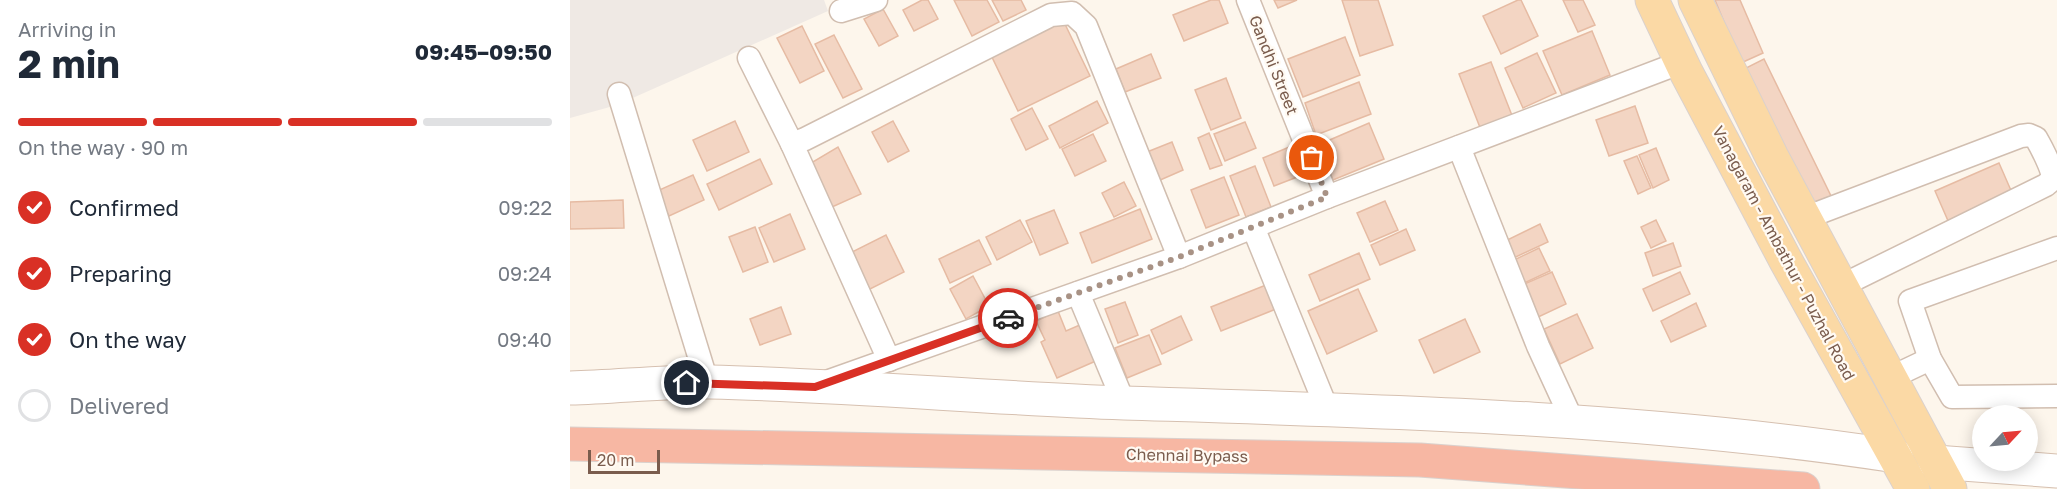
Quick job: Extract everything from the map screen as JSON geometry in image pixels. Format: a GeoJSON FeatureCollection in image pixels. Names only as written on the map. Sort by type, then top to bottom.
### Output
{"type":"FeatureCollection","features":[{"type":"Feature","properties":{"kind":"highway","name":"Chennai Bypass"},"geometry":{"type":"LineString","coordinates":[[570,444],[1420,460],[1803,489]]}},
{"type":"Feature","properties":{"kind":"main road"},"geometry":{"type":"LineString","coordinates":[[1695,0],[1772,157],[1942,476]]}},
{"type":"Feature","properties":{"kind":"main road","name":"Vanagaram - Ambathur - Puzhal Road"},"geometry":{"type":"LineString","coordinates":[[1655,7],[1786,261],[1913,489]]}},
{"type":"Feature","properties":{"kind":"street"},"geometry":{"type":"LineString","coordinates":[[841,11],[876,0]]}},
{"type":"Feature","properties":{"kind":"street","name":"Gandhi Street"},"geometry":{"type":"LineString","coordinates":[[1248,0],[1327,197]]}},
{"type":"Feature","properties":{"kind":"street"},"geometry":{"type":"LineString","coordinates":[[792,144],[1052,15],[1072,13],[1086,26],[1179,257]]}},
{"type":"Feature","properties":{"kind":"street"},"geometry":{"type":"LineString","coordinates":[[749,58],[792,144],[889,360]]}},
{"type":"Feature","properties":{"kind":"street"},"geometry":{"type":"LineString","coordinates":[[815,387],[1179,257],[1327,197],[1682,62]]}},
{"type":"Feature","properties":{"kind":"street"},"geometry":{"type":"LineString","coordinates":[[618,94],[707,382]]}},
{"type":"Feature","properties":{"kind":"street"},"geometry":{"type":"LineString","coordinates":[[1805,218],[2020,136],[2029,135],[2036,138],[2040,145],[2052,174],[2046,185],[1841,286]]}},
{"type":"Feature","properties":{"kind":"street"},"geometry":{"type":"LineString","coordinates":[[1459,147],[1538,346],[1573,422]]}},
{"type":"Feature","properties":{"kind":"street"},"geometry":{"type":"LineString","coordinates":[[1253,227],[1327,409]]}},
{"type":"Feature","properties":{"kind":"street"},"geometry":{"type":"LineString","coordinates":[[2057,248],[1910,301],[1930,359],[1952,397],[2057,396]]}},
{"type":"Feature","properties":{"kind":"street"},"geometry":{"type":"LineString","coordinates":[[1078,293],[1124,403]]}},
{"type":"Feature","properties":{"kind":"street"},"geometry":{"type":"LineString","coordinates":[[1890,378],[1930,359]]}},
{"type":"Feature","properties":{"kind":"street"},"geometry":{"type":"LineString","coordinates":[[570,388],[707,382],[1124,403],[1510,417],[1807,443],[1896,456]]}},
{"type":"Feature","properties":{"kind":"street"},"geometry":{"type":"LineString","coordinates":[[1942,476],[2057,471]]}},
{"type":"Feature","properties":{"kind":"shaded area"},"geometry":{"type":"Polygon","coordinates":[[[570,0],[824,0],[828,11],[617,105],[570,118],[570,0]]]}},
{"type":"Feature","properties":{"kind":"building"},"geometry":{"type":"Polygon","coordinates":[[[922,0],[928,0],[938,19],[914,31],[903,10],[922,0]]]}},
{"type":"Feature","properties":{"kind":"building"},"geometry":{"type":"Polygon","coordinates":[[[954,0],[987,0],[999,22],[972,36],[954,0]]]}},
{"type":"Feature","properties":{"kind":"building"},"geometry":{"type":"Polygon","coordinates":[[[992,0],[1021,0],[1026,10],[1003,21],[992,0]]]}},
{"type":"Feature","properties":{"kind":"building"},"geometry":{"type":"Polygon","coordinates":[[[1211,0],[1219,0],[1228,23],[1184,41],[1173,15],[1211,0]]]}},
{"type":"Feature","properties":{"kind":"building"},"geometry":{"type":"Polygon","coordinates":[[[1274,0],[1297,0],[1278,8],[1274,0]]]}},
{"type":"Feature","properties":{"kind":"building"},"geometry":{"type":"Polygon","coordinates":[[[1342,0],[1378,0],[1393,45],[1360,56],[1342,0]]]}},
{"type":"Feature","properties":{"kind":"building"},"geometry":{"type":"Polygon","coordinates":[[[1521,0],[1538,36],[1501,54],[1483,16],[1521,0]]]}},
{"type":"Feature","properties":{"kind":"building"},"geometry":{"type":"Polygon","coordinates":[[[1563,0],[1583,0],[1595,25],[1578,32],[1563,0]]]}},
{"type":"Feature","properties":{"kind":"building"},"geometry":{"type":"Polygon","coordinates":[[[1715,0],[1740,0],[1763,53],[1741,63],[1715,0]]]}},
{"type":"Feature","properties":{"kind":"building"},"geometry":{"type":"Polygon","coordinates":[[[883,9],[898,36],[879,46],[864,19],[883,9]]]}},
{"type":"Feature","properties":{"kind":"building"},"geometry":{"type":"Polygon","coordinates":[[[1062,18],[1090,76],[1018,111],[990,53],[1062,18]]]}},
{"type":"Feature","properties":{"kind":"building"},"geometry":{"type":"Polygon","coordinates":[[[802,26],[824,71],[800,83],[777,38],[802,26]]]}},
{"type":"Feature","properties":{"kind":"building"},"geometry":{"type":"Polygon","coordinates":[[[1592,31],[1610,75],[1562,95],[1543,51],[1592,31]]]}},
{"type":"Feature","properties":{"kind":"building"},"geometry":{"type":"Polygon","coordinates":[[[834,35],[862,89],[843,98],[815,44],[834,35]]]}},
{"type":"Feature","properties":{"kind":"building"},"geometry":{"type":"Polygon","coordinates":[[[1345,37],[1360,75],[1303,97],[1288,59],[1345,37]]]}},
{"type":"Feature","properties":{"kind":"building"},"geometry":{"type":"Polygon","coordinates":[[[1537,53],[1556,93],[1523,108],[1505,68],[1537,53]]]}},
{"type":"Feature","properties":{"kind":"building"},"geometry":{"type":"Polygon","coordinates":[[[1151,54],[1161,78],[1125,92],[1116,69],[1151,54]]]}},
{"type":"Feature","properties":{"kind":"building"},"geometry":{"type":"Polygon","coordinates":[[[1764,59],[1832,198],[1813,208],[1744,69],[1764,59]]]}},
{"type":"Feature","properties":{"kind":"building"},"geometry":{"type":"Polygon","coordinates":[[[1491,62],[1513,118],[1481,130],[1459,74],[1491,62]]]}},
{"type":"Feature","properties":{"kind":"building"},"geometry":{"type":"Polygon","coordinates":[[[1226,78],[1241,118],[1211,130],[1195,90],[1226,78]]]}},
{"type":"Feature","properties":{"kind":"building"},"geometry":{"type":"Polygon","coordinates":[[[1359,82],[1371,114],[1316,135],[1305,103],[1359,82]]]}},
{"type":"Feature","properties":{"kind":"building"},"geometry":{"type":"Polygon","coordinates":[[[1097,101],[1108,123],[1060,148],[1049,126],[1097,101]]]}},
{"type":"Feature","properties":{"kind":"building"},"geometry":{"type":"Polygon","coordinates":[[[1635,106],[1648,143],[1609,156],[1596,120],[1635,106]]]}},
{"type":"Feature","properties":{"kind":"building"},"geometry":{"type":"Polygon","coordinates":[[[1032,108],[1048,139],[1026,150],[1011,119],[1032,108]]]}},
{"type":"Feature","properties":{"kind":"building"},"geometry":{"type":"Polygon","coordinates":[[[735,121],[749,152],[707,171],[693,140],[735,121]]]}},
{"type":"Feature","properties":{"kind":"building"},"geometry":{"type":"Polygon","coordinates":[[[893,121],[909,151],[888,162],[872,132],[893,121]]]}},
{"type":"Feature","properties":{"kind":"building"},"geometry":{"type":"Polygon","coordinates":[[[1245,122],[1256,148],[1225,161],[1214,134],[1245,122]]]}},
{"type":"Feature","properties":{"kind":"building"},"geometry":{"type":"Polygon","coordinates":[[[1369,123],[1384,159],[1333,180],[1318,145],[1369,123]]]}},
{"type":"Feature","properties":{"kind":"building"},"geometry":{"type":"Polygon","coordinates":[[[1209,133],[1222,165],[1210,169],[1198,138],[1209,133]]]}},
{"type":"Feature","properties":{"kind":"building"},"geometry":{"type":"Polygon","coordinates":[[[1093,134],[1106,161],[1075,176],[1062,149],[1093,134]]]}},
{"type":"Feature","properties":{"kind":"building"},"geometry":{"type":"Polygon","coordinates":[[[1172,142],[1183,170],[1158,181],[1147,152],[1172,142]]]}},
{"type":"Feature","properties":{"kind":"building"},"geometry":{"type":"Polygon","coordinates":[[[1294,145],[1305,174],[1274,186],[1263,158],[1294,145]]]}},
{"type":"Feature","properties":{"kind":"building"},"geometry":{"type":"Polygon","coordinates":[[[838,147],[861,194],[832,207],[811,163],[838,147]]]}},
{"type":"Feature","properties":{"kind":"building"},"geometry":{"type":"Polygon","coordinates":[[[1656,148],[1669,180],[1653,188],[1639,155],[1656,148]]]}},
{"type":"Feature","properties":{"kind":"building"},"geometry":{"type":"Polygon","coordinates":[[[1637,156],[1651,188],[1638,194],[1624,161],[1637,156]]]}},
{"type":"Feature","properties":{"kind":"building"},"geometry":{"type":"Polygon","coordinates":[[[760,159],[772,184],[719,210],[707,184],[760,159]]]}},
{"type":"Feature","properties":{"kind":"building"},"geometry":{"type":"Polygon","coordinates":[[[1999,163],[2013,195],[1949,223],[1935,191],[1999,163]]]}},
{"type":"Feature","properties":{"kind":"building"},"geometry":{"type":"Polygon","coordinates":[[[1255,166],[1271,207],[1246,217],[1230,176],[1255,166]]]}},
{"type":"Feature","properties":{"kind":"building"},"geometry":{"type":"Polygon","coordinates":[[[693,175],[704,200],[669,216],[657,191],[693,175]]]}},
{"type":"Feature","properties":{"kind":"building"},"geometry":{"type":"Polygon","coordinates":[[[1224,177],[1239,215],[1206,228],[1191,190],[1224,177]]]}},
{"type":"Feature","properties":{"kind":"building"},"geometry":{"type":"Polygon","coordinates":[[[1124,182],[1136,206],[1114,217],[1102,193],[1124,182]]]}},
{"type":"Feature","properties":{"kind":"building"},"geometry":{"type":"Polygon","coordinates":[[[623,200],[624,228],[570,229],[570,202],[623,200]]]}},
{"type":"Feature","properties":{"kind":"building"},"geometry":{"type":"Polygon","coordinates":[[[1385,201],[1398,230],[1370,242],[1357,213],[1385,201]]]}},
{"type":"Feature","properties":{"kind":"building"},"geometry":{"type":"Polygon","coordinates":[[[1140,209],[1152,239],[1092,263],[1080,233],[1140,209]]]}},
{"type":"Feature","properties":{"kind":"building"},"geometry":{"type":"Polygon","coordinates":[[[1054,210],[1068,243],[1040,255],[1026,221],[1054,210]]]}},
{"type":"Feature","properties":{"kind":"building"},"geometry":{"type":"Polygon","coordinates":[[[790,214],[805,249],[774,262],[759,228],[790,214]]]}},
{"type":"Feature","properties":{"kind":"building"},"geometry":{"type":"Polygon","coordinates":[[[1020,220],[1032,242],[997,260],[986,237],[1020,220]]]}},
{"type":"Feature","properties":{"kind":"building"},"geometry":{"type":"Polygon","coordinates":[[[1656,220],[1666,241],[1651,248],[1641,227],[1656,220]]]}},
{"type":"Feature","properties":{"kind":"building"},"geometry":{"type":"Polygon","coordinates":[[[1540,224],[1548,242],[1507,261],[1499,244],[1540,224]]]}},
{"type":"Feature","properties":{"kind":"building"},"geometry":{"type":"Polygon","coordinates":[[[755,227],[768,262],[743,272],[729,237],[755,227]]]}},
{"type":"Feature","properties":{"kind":"building"},"geometry":{"type":"Polygon","coordinates":[[[1406,229],[1415,250],[1380,265],[1371,245],[1406,229]]]}},
{"type":"Feature","properties":{"kind":"building"},"geometry":{"type":"Polygon","coordinates":[[[886,235],[904,272],[868,290],[850,253],[886,235]]]}},
{"type":"Feature","properties":{"kind":"building"},"geometry":{"type":"Polygon","coordinates":[[[979,240],[991,264],[950,283],[939,259],[979,240]]]}},
{"type":"Feature","properties":{"kind":"building"},"geometry":{"type":"Polygon","coordinates":[[[1673,243],[1681,266],[1653,276],[1645,253],[1673,243]]]}},
{"type":"Feature","properties":{"kind":"building"},"geometry":{"type":"Polygon","coordinates":[[[1539,248],[1550,271],[1520,285],[1510,262],[1539,248]]]}},
{"type":"Feature","properties":{"kind":"building"},"geometry":{"type":"Polygon","coordinates":[[[1359,253],[1370,279],[1320,301],[1309,275],[1359,253]]]}},
{"type":"Feature","properties":{"kind":"building"},"geometry":{"type":"Polygon","coordinates":[[[1552,272],[1566,304],[1534,319],[1520,286],[1552,272]]]}},
{"type":"Feature","properties":{"kind":"building"},"geometry":{"type":"Polygon","coordinates":[[[1680,272],[1690,294],[1653,311],[1643,289],[1680,272]]]}},
{"type":"Feature","properties":{"kind":"building"},"geometry":{"type":"Polygon","coordinates":[[[973,276],[989,306],[966,319],[950,289],[973,276]]]}},
{"type":"Feature","properties":{"kind":"building"},"geometry":{"type":"Polygon","coordinates":[[[1266,285],[1276,309],[1221,331],[1211,307],[1266,285]]]}},
{"type":"Feature","properties":{"kind":"building"},"geometry":{"type":"Polygon","coordinates":[[[1358,289],[1377,331],[1327,354],[1308,311],[1358,289]]]}},
{"type":"Feature","properties":{"kind":"building"},"geometry":{"type":"Polygon","coordinates":[[[1125,302],[1138,335],[1118,343],[1105,309],[1125,302]]]}},
{"type":"Feature","properties":{"kind":"building"},"geometry":{"type":"Polygon","coordinates":[[[1696,303],[1706,326],[1671,342],[1661,321],[1696,303]]]}},
{"type":"Feature","properties":{"kind":"building"},"geometry":{"type":"Polygon","coordinates":[[[781,307],[791,334],[760,345],[750,319],[781,307]]]}},
{"type":"Feature","properties":{"kind":"building"},"geometry":{"type":"Polygon","coordinates":[[[1058,311],[1066,331],[1082,324],[1098,360],[1057,378],[1041,342],[1045,340],[1036,321],[1058,311]]]}},
{"type":"Feature","properties":{"kind":"building"},"geometry":{"type":"Polygon","coordinates":[[[1577,314],[1593,348],[1560,364],[1544,329],[1577,314]]]}},
{"type":"Feature","properties":{"kind":"building"},"geometry":{"type":"Polygon","coordinates":[[[1181,316],[1192,340],[1162,354],[1151,330],[1181,316]]]}},
{"type":"Feature","properties":{"kind":"building"},"geometry":{"type":"Polygon","coordinates":[[[1465,319],[1480,352],[1434,373],[1419,340],[1465,319]]]}},
{"type":"Feature","properties":{"kind":"building"},"geometry":{"type":"Polygon","coordinates":[[[1149,335],[1161,364],[1127,378],[1115,348],[1149,335]]]}},
{"type":"Feature","properties":{"kind":"way so far"},"geometry":{"type":"LineString","coordinates":[[1008,318],[1179,257],[1327,197],[1312,158]]}},
{"type":"Feature","properties":{"kind":"route"},"geometry":{"type":"LineString","coordinates":[[687,383],[815,387],[1008,318]]}}]}
